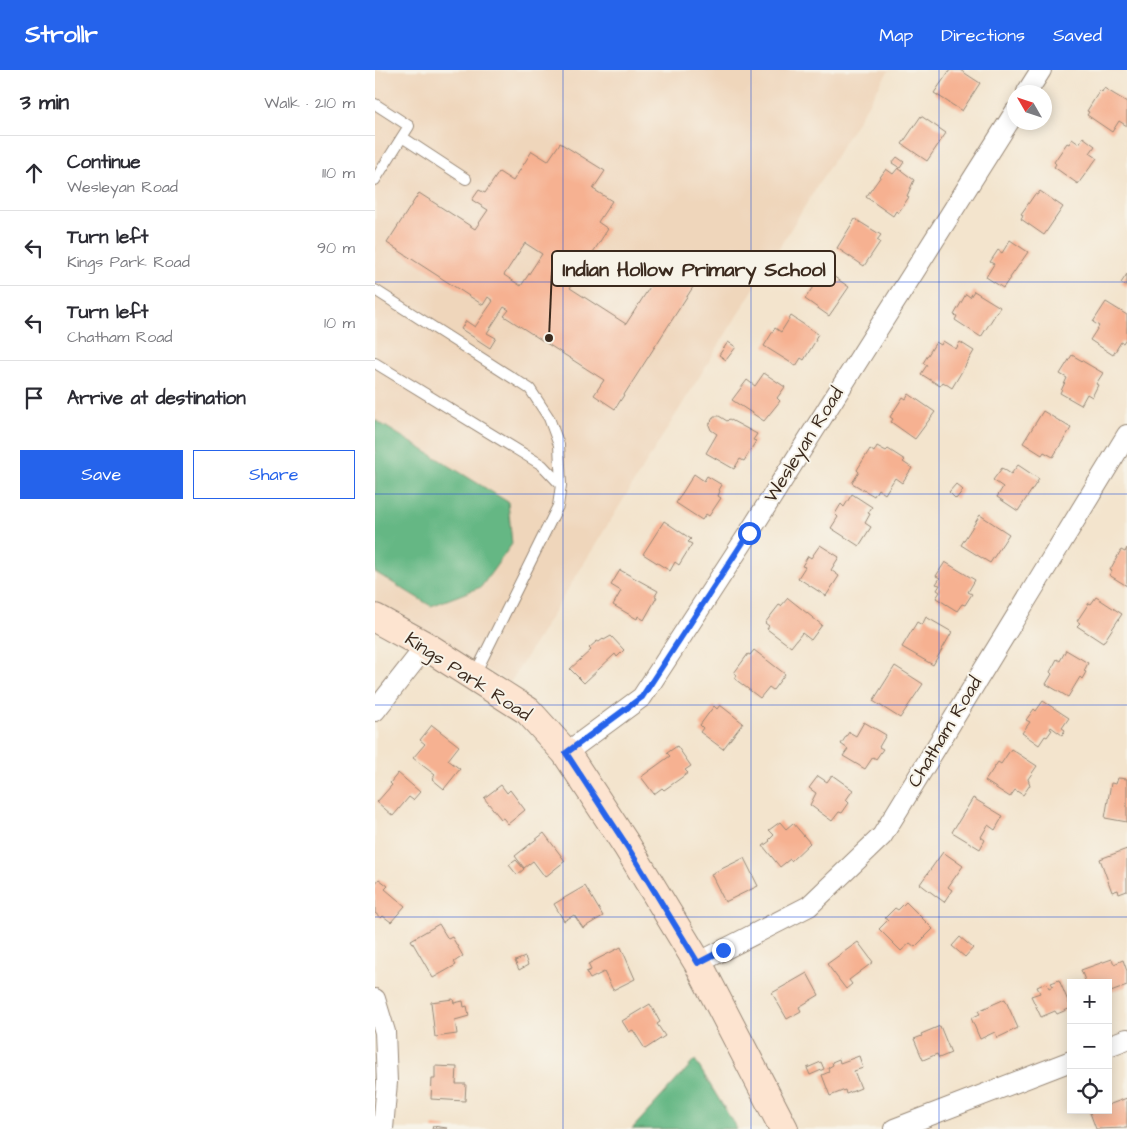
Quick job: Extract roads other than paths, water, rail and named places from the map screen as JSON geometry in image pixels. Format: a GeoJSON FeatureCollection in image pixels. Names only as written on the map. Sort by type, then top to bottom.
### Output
{"type":"FeatureCollection","features":[{"type":"Feature","properties":{"kind":"street"},"geometry":{"type":"LineString","coordinates":[[1031,85],[1041,70]]}},
{"type":"Feature","properties":{"kind":"street","name":"Wesleyan Road"},"geometry":{"type":"LineString","coordinates":[[566,753],[642,697],[749,533],[1007,125]]}},
{"type":"Feature","properties":{"kind":"street","name":"Chatham Road"},"geometry":{"type":"LineString","coordinates":[[698,963],[809,906],[882,836],[1127,434]]}},
{"type":"Feature","properties":{"kind":"street","name":"Kings Park Road"},"geometry":{"type":"LineString","coordinates":[[375,618],[426,646],[528,711],[566,753],[627,846],[698,963],[784,1129]]}},
{"type":"Feature","properties":{"kind":"street"},"geometry":{"type":"LineString","coordinates":[[375,710],[426,646]]}},
{"type":"Feature","properties":{"kind":"street"},"geometry":{"type":"LineString","coordinates":[[375,999],[385,1032],[387,1082],[383,1129]]}},
{"type":"Feature","properties":{"kind":"street"},"geometry":{"type":"LineString","coordinates":[[1112,1045],[1127,1039]]}},
{"type":"Feature","properties":{"kind":"street"},"geometry":{"type":"LineString","coordinates":[[894,1129],[1067,1063]]}},
{"type":"Feature","properties":{"kind":"lane"},"geometry":{"type":"LineString","coordinates":[[375,104],[409,126],[375,180]]}},
{"type":"Feature","properties":{"kind":"lane"},"geometry":{"type":"LineString","coordinates":[[402,137],[465,179]]}},
{"type":"Feature","properties":{"kind":"lane"},"geometry":{"type":"LineString","coordinates":[[375,290],[530,389],[549,418],[559,445],[561,485],[558,506],[474,677]]}},
{"type":"Feature","properties":{"kind":"lane"},"geometry":{"type":"LineString","coordinates":[[375,363],[542,465],[561,485]]}},
{"type":"Feature","properties":{"kind":"place","name":"Indian Hollow Primary School"},"geometry":{"type":"Point","coordinates":[549,338]}}]}
